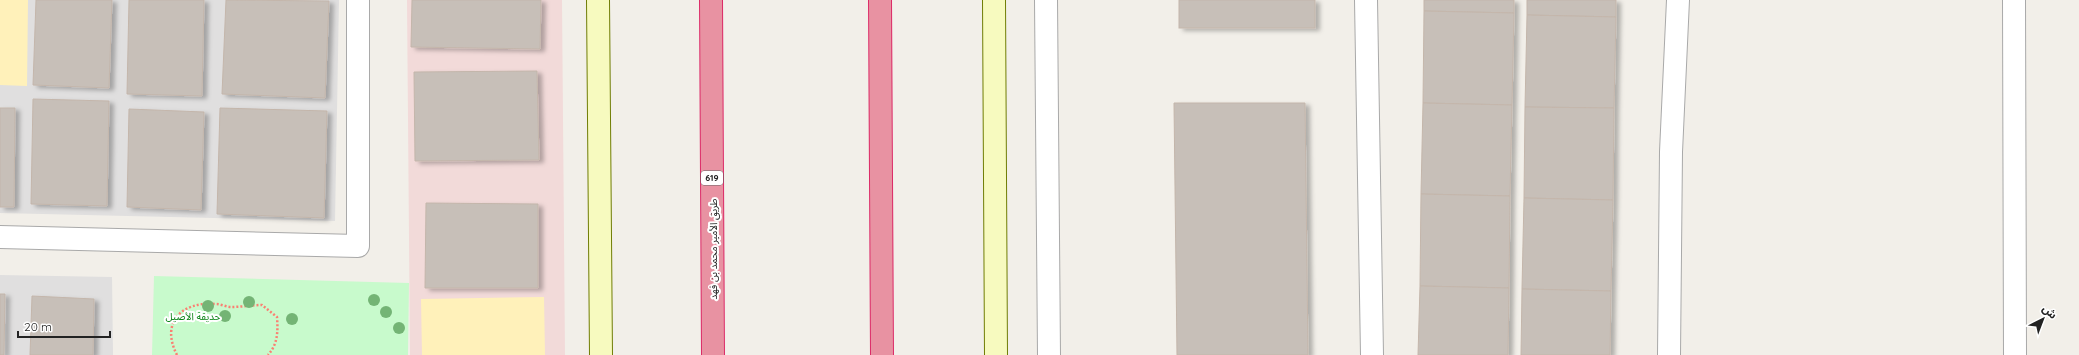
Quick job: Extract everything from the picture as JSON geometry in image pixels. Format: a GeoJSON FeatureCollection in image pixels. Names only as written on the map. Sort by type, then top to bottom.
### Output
{"type":"FeatureCollection","features":[{"type":"Feature","properties":{"kind":"highway","name":"طريق الأمير محمد بن فهد"},"geometry":{"type":"LineString","coordinates":[[711,0],[713,355]]}},
{"type":"Feature","properties":{"kind":"highway"},"geometry":{"type":"LineString","coordinates":[[880,0],[882,355]]}},
{"type":"Feature","properties":{"kind":"main road"},"geometry":{"type":"LineString","coordinates":[[598,0],[600,355]]}},
{"type":"Feature","properties":{"kind":"main road"},"geometry":{"type":"LineString","coordinates":[[994,0],[996,355]]}},
{"type":"Feature","properties":{"kind":"street"},"geometry":{"type":"LineString","coordinates":[[0,237],[358,246],[358,0]]}},
{"type":"Feature","properties":{"kind":"street"},"geometry":{"type":"LineString","coordinates":[[1046,0],[1049,355]]}},
{"type":"Feature","properties":{"kind":"street"},"geometry":{"type":"LineString","coordinates":[[1366,0],[1372,355]]}},
{"type":"Feature","properties":{"kind":"street"},"geometry":{"type":"LineString","coordinates":[[1669,355],[1671,152],[1678,0]]}},
{"type":"Feature","properties":{"kind":"street"},"geometry":{"type":"LineString","coordinates":[[2014,0],[2015,355]]}},
{"type":"Feature","properties":{"kind":"path"},"geometry":{"type":"LineString","coordinates":[[177,355],[172,345],[170,332],[176,316],[186,309],[197,305],[216,304],[229,307],[262,305],[277,317],[278,332],[274,348],[268,355]]}},
{"type":"Feature","properties":{"kind":"shaded area"},"geometry":{"type":"Polygon","coordinates":[[[0,0],[339,0],[335,221],[0,213],[0,0]]]}},
{"type":"Feature","properties":{"kind":"shaded area"},"geometry":{"type":"Polygon","coordinates":[[[407,0],[562,0],[565,355],[410,355],[407,0]]]}},
{"type":"Feature","properties":{"kind":"shaded area"},"geometry":{"type":"Polygon","coordinates":[[[0,275],[112,277],[113,355],[0,355],[0,275]]]}},
{"type":"Feature","properties":{"kind":"sand"},"geometry":{"type":"Polygon","coordinates":[[[0,0],[28,0],[27,86],[0,85],[0,0]]]}},
{"type":"Feature","properties":{"kind":"sand"},"geometry":{"type":"Polygon","coordinates":[[[544,297],[545,355],[422,355],[421,299],[544,297]]]}},
{"type":"Feature","properties":{"kind":"green space","name":"حديقة الأصيل"},"geometry":{"type":"Polygon","coordinates":[[[154,276],[409,283],[408,355],[152,355],[154,276]]]}},
{"type":"Feature","properties":{"kind":"building"},"geometry":{"type":"Polygon","coordinates":[[[36,0],[112,0],[109,88],[33,85],[36,0]]]}},
{"type":"Feature","properties":{"kind":"building"},"geometry":{"type":"Polygon","coordinates":[[[129,0],[204,0],[202,96],[127,94],[129,0]]]}},
{"type":"Feature","properties":{"kind":"building"},"geometry":{"type":"Polygon","coordinates":[[[226,0],[329,1],[325,98],[222,94],[226,0]]]}},
{"type":"Feature","properties":{"kind":"building"},"geometry":{"type":"Polygon","coordinates":[[[412,0],[541,0],[540,49],[411,47],[412,0]]]}},
{"type":"Feature","properties":{"kind":"building"},"geometry":{"type":"Polygon","coordinates":[[[1179,0],[1315,0],[1315,28],[1179,28],[1179,0]]]}},
{"type":"Feature","properties":{"kind":"building"},"geometry":{"type":"Polygon","coordinates":[[[1424,0],[1514,0],[1514,13],[1424,11],[1424,0]]]}},
{"type":"Feature","properties":{"kind":"building"},"geometry":{"type":"Polygon","coordinates":[[[1527,0],[1616,0],[1616,17],[1527,15],[1527,0]]]}},
{"type":"Feature","properties":{"kind":"building"},"geometry":{"type":"Polygon","coordinates":[[[1424,11],[1514,13],[1512,105],[1423,103],[1424,11]]]}},
{"type":"Feature","properties":{"kind":"building"},"geometry":{"type":"Polygon","coordinates":[[[1527,15],[1616,17],[1614,108],[1525,107],[1527,15]]]}},
{"type":"Feature","properties":{"kind":"building"},"geometry":{"type":"Polygon","coordinates":[[[537,71],[539,160],[415,161],[414,72],[537,71]]]}},
{"type":"Feature","properties":{"kind":"building"},"geometry":{"type":"Polygon","coordinates":[[[33,99],[109,101],[107,206],[31,204],[33,99]]]}},
{"type":"Feature","properties":{"kind":"building"},"geometry":{"type":"Polygon","coordinates":[[[1174,103],[1305,103],[1308,355],[1177,355],[1174,103]]]}},
{"type":"Feature","properties":{"kind":"building"},"geometry":{"type":"Polygon","coordinates":[[[1423,103],[1512,105],[1510,196],[1421,194],[1423,103]]]}},
{"type":"Feature","properties":{"kind":"building"},"geometry":{"type":"Polygon","coordinates":[[[1525,107],[1614,108],[1613,200],[1524,198],[1525,107]]]}},
{"type":"Feature","properties":{"kind":"building"},"geometry":{"type":"Polygon","coordinates":[[[0,108],[15,108],[14,207],[0,207],[0,108]]]}},
{"type":"Feature","properties":{"kind":"building"},"geometry":{"type":"Polygon","coordinates":[[[220,108],[327,111],[324,218],[217,214],[220,108]]]}},
{"type":"Feature","properties":{"kind":"building"},"geometry":{"type":"Polygon","coordinates":[[[129,109],[204,112],[201,210],[127,207],[129,109]]]}},
{"type":"Feature","properties":{"kind":"building"},"geometry":{"type":"Polygon","coordinates":[[[1421,194],[1510,196],[1509,288],[1420,286],[1421,194]]]}},
{"type":"Feature","properties":{"kind":"building"},"geometry":{"type":"Polygon","coordinates":[[[1524,198],[1613,200],[1611,291],[1522,289],[1524,198]]]}},
{"type":"Feature","properties":{"kind":"building"},"geometry":{"type":"Polygon","coordinates":[[[426,203],[538,204],[538,288],[425,288],[426,203]]]}},
{"type":"Feature","properties":{"kind":"building"},"geometry":{"type":"Polygon","coordinates":[[[1420,286],[1509,288],[1508,355],[1418,355],[1420,286]]]}},
{"type":"Feature","properties":{"kind":"building"},"geometry":{"type":"Polygon","coordinates":[[[1522,289],[1611,291],[1610,355],[1521,355],[1522,289]]]}},
{"type":"Feature","properties":{"kind":"building"},"geometry":{"type":"Polygon","coordinates":[[[0,294],[5,294],[4,355],[0,355],[0,294]]]}},
{"type":"Feature","properties":{"kind":"building"},"geometry":{"type":"Polygon","coordinates":[[[32,296],[94,299],[93,355],[30,355],[32,296]]]}}]}
